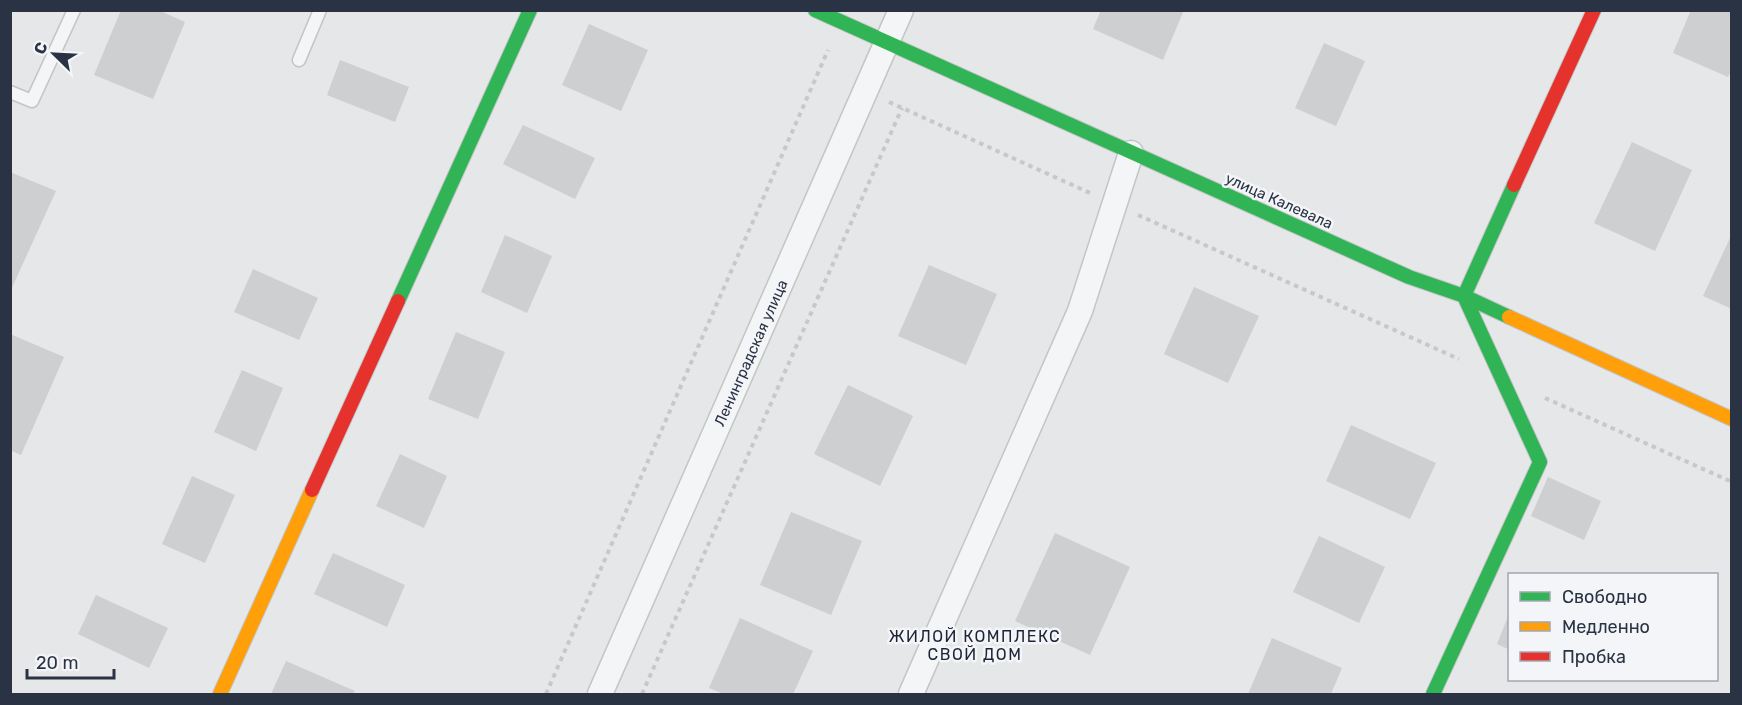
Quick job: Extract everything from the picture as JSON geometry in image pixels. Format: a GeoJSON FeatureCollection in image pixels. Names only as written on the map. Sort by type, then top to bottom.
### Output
{"type":"FeatureCollection","features":[{"type":"Feature","properties":{"kind":"street"},"geometry":{"type":"LineString","coordinates":[[221,694],[531,10]]}},
{"type":"Feature","properties":{"kind":"street","name":"улица Калевала"},"geometry":{"type":"LineString","coordinates":[[815,10],[1409,277],[1464,296],[1731,419]]}},
{"type":"Feature","properties":{"kind":"street","name":"Ленинградская улица"},"geometry":{"type":"LineString","coordinates":[[600,694],[901,10]]}},
{"type":"Feature","properties":{"kind":"street"},"geometry":{"type":"LineString","coordinates":[[1433,694],[1540,462],[1464,296],[1594,10]]}},
{"type":"Feature","properties":{"kind":"street"},"geometry":{"type":"LineString","coordinates":[[911,694],[1080,311],[1131,153]]}},
{"type":"Feature","properties":{"kind":"lane"},"geometry":{"type":"LineString","coordinates":[[10,92],[32,101],[74,10]]}},
{"type":"Feature","properties":{"kind":"lane"},"geometry":{"type":"LineString","coordinates":[[299,60],[320,10]]}},
{"type":"Feature","properties":{"kind":"path"},"geometry":{"type":"LineString","coordinates":[[546,694],[840,22]]}},
{"type":"Feature","properties":{"kind":"path"},"geometry":{"type":"LineString","coordinates":[[866,92],[1502,378]]}},
{"type":"Feature","properties":{"kind":"path"},"geometry":{"type":"LineString","coordinates":[[642,694],[902,108]]}},
{"type":"Feature","properties":{"kind":"path"},"geometry":{"type":"LineString","coordinates":[[1543,397],[1731,482]]}},
{"type":"Feature","properties":{"kind":"building"},"geometry":{"type":"Polygon","coordinates":[[[121,10],[158,10],[185,22],[153,99],[94,75],[121,10]]]}},
{"type":"Feature","properties":{"kind":"building"},"geometry":{"type":"Polygon","coordinates":[[[1101,10],[1184,10],[1163,60],[1093,29],[1101,10]]]}},
{"type":"Feature","properties":{"kind":"building"},"geometry":{"type":"Polygon","coordinates":[[[1691,10],[1732,10],[1732,69],[1728,77],[1673,53],[1691,10]]]}},
{"type":"Feature","properties":{"kind":"building"},"geometry":{"type":"Polygon","coordinates":[[[589,24],[648,50],[621,111],[562,85],[589,24]]]}},
{"type":"Feature","properties":{"kind":"building"},"geometry":{"type":"Polygon","coordinates":[[[1324,43],[1365,61],[1336,126],[1295,108],[1324,43]]]}},
{"type":"Feature","properties":{"kind":"building"},"geometry":{"type":"Polygon","coordinates":[[[340,60],[409,87],[395,122],[327,95],[340,60]]]}},
{"type":"Feature","properties":{"kind":"building"},"geometry":{"type":"Polygon","coordinates":[[[523,125],[595,158],[575,199],[503,164],[523,125]]]}},
{"type":"Feature","properties":{"kind":"building"},"geometry":{"type":"Polygon","coordinates":[[[1632,142],[1692,170],[1655,251],[1594,223],[1632,142]]]}},
{"type":"Feature","properties":{"kind":"building"},"geometry":{"type":"Polygon","coordinates":[[[10,172],[56,191],[10,292],[10,172]]]}},
{"type":"Feature","properties":{"kind":"building"},"geometry":{"type":"Polygon","coordinates":[[[505,235],[552,256],[527,313],[481,292],[505,235]]]}},
{"type":"Feature","properties":{"kind":"building"},"geometry":{"type":"Polygon","coordinates":[[[1730,238],[1732,239],[1732,309],[1703,296],[1730,238]]]}},
{"type":"Feature","properties":{"kind":"building"},"geometry":{"type":"Polygon","coordinates":[[[929,265],[997,294],[966,365],[898,336],[929,265]]]}},
{"type":"Feature","properties":{"kind":"building"},"geometry":{"type":"Polygon","coordinates":[[[253,269],[318,298],[299,340],[234,312],[253,269]]]}},
{"type":"Feature","properties":{"kind":"building"},"geometry":{"type":"Polygon","coordinates":[[[1194,287],[1259,316],[1228,383],[1164,354],[1194,287]]]}},
{"type":"Feature","properties":{"kind":"building"},"geometry":{"type":"Polygon","coordinates":[[[456,332],[505,352],[478,419],[428,399],[456,332]]]}},
{"type":"Feature","properties":{"kind":"building"},"geometry":{"type":"Polygon","coordinates":[[[10,334],[64,357],[21,455],[10,450],[10,334]]]}},
{"type":"Feature","properties":{"kind":"building"},"geometry":{"type":"Polygon","coordinates":[[[242,370],[283,388],[256,451],[214,432],[242,370]]]}},
{"type":"Feature","properties":{"kind":"building"},"geometry":{"type":"Polygon","coordinates":[[[848,385],[913,416],[880,486],[814,454],[848,385]]]}},
{"type":"Feature","properties":{"kind":"building"},"geometry":{"type":"Polygon","coordinates":[[[1351,425],[1436,463],[1410,519],[1326,481],[1351,425]]]}},
{"type":"Feature","properties":{"kind":"building"},"geometry":{"type":"Polygon","coordinates":[[[400,454],[447,476],[424,528],[376,506],[400,454]]]}},
{"type":"Feature","properties":{"kind":"building"},"geometry":{"type":"Polygon","coordinates":[[[192,476],[235,495],[205,563],[162,544],[192,476]]]}},
{"type":"Feature","properties":{"kind":"building"},"geometry":{"type":"Polygon","coordinates":[[[1548,477],[1601,501],[1584,540],[1531,516],[1548,477]]]}},
{"type":"Feature","properties":{"kind":"building"},"geometry":{"type":"Polygon","coordinates":[[[791,512],[862,541],[831,615],[760,585],[791,512]]]}},
{"type":"Feature","properties":{"kind":"building"},"geometry":{"type":"Polygon","coordinates":[[[1055,533],[1130,567],[1090,655],[1015,621],[1055,533]]]}},
{"type":"Feature","properties":{"kind":"building"},"geometry":{"type":"Polygon","coordinates":[[[1319,536],[1385,567],[1359,623],[1293,592],[1319,536]]]}},
{"type":"Feature","properties":{"kind":"building"},"geometry":{"type":"Polygon","coordinates":[[[333,553],[405,585],[387,627],[314,594],[333,553]]]}},
{"type":"Feature","properties":{"kind":"building"},"geometry":{"type":"Polygon","coordinates":[[[96,595],[168,628],[149,668],[78,634],[96,595]]]}},
{"type":"Feature","properties":{"kind":"building"},"geometry":{"type":"Polygon","coordinates":[[[1508,616],[1508,649],[1497,644],[1508,616]]]}},
{"type":"Feature","properties":{"kind":"building"},"geometry":{"type":"Polygon","coordinates":[[[740,618],[813,651],[793,694],[724,694],[709,688],[740,618]]]}},
{"type":"Feature","properties":{"kind":"building"},"geometry":{"type":"Polygon","coordinates":[[[1272,638],[1342,668],[1331,694],[1248,694],[1272,638]]]}},
{"type":"Feature","properties":{"kind":"building"},"geometry":{"type":"Polygon","coordinates":[[[286,661],[355,691],[353,694],[271,694],[286,661]]]}},
{"type":"Feature","properties":{"kind":"traffic: fast"},"geometry":{"type":"LineString","coordinates":[[398,301],[530,10]]}},
{"type":"Feature","properties":{"kind":"traffic: fast"},"geometry":{"type":"LineString","coordinates":[[815,10],[1409,277],[1464,296],[1509,317]]}},
{"type":"Feature","properties":{"kind":"traffic: fast"},"geometry":{"type":"LineString","coordinates":[[1433,694],[1540,462],[1464,296],[1514,185]]}},
{"type":"Feature","properties":{"kind":"traffic: slow"},"geometry":{"type":"LineString","coordinates":[[1509,317],[1732,419]]}},
{"type":"Feature","properties":{"kind":"traffic: slow"},"geometry":{"type":"LineString","coordinates":[[220,694],[312,490]]}},
{"type":"Feature","properties":{"kind":"traffic: jam"},"geometry":{"type":"LineString","coordinates":[[1514,185],[1594,10]]}},
{"type":"Feature","properties":{"kind":"traffic: jam"},"geometry":{"type":"LineString","coordinates":[[312,490],[398,301]]}},
{"type":"Feature","properties":{"kind":"district","name":"ЖИЛОЙ КОМПЛЕКС СВОЙ ДОМ"},"geometry":{"type":"Point","coordinates":[975,645]}}]}
